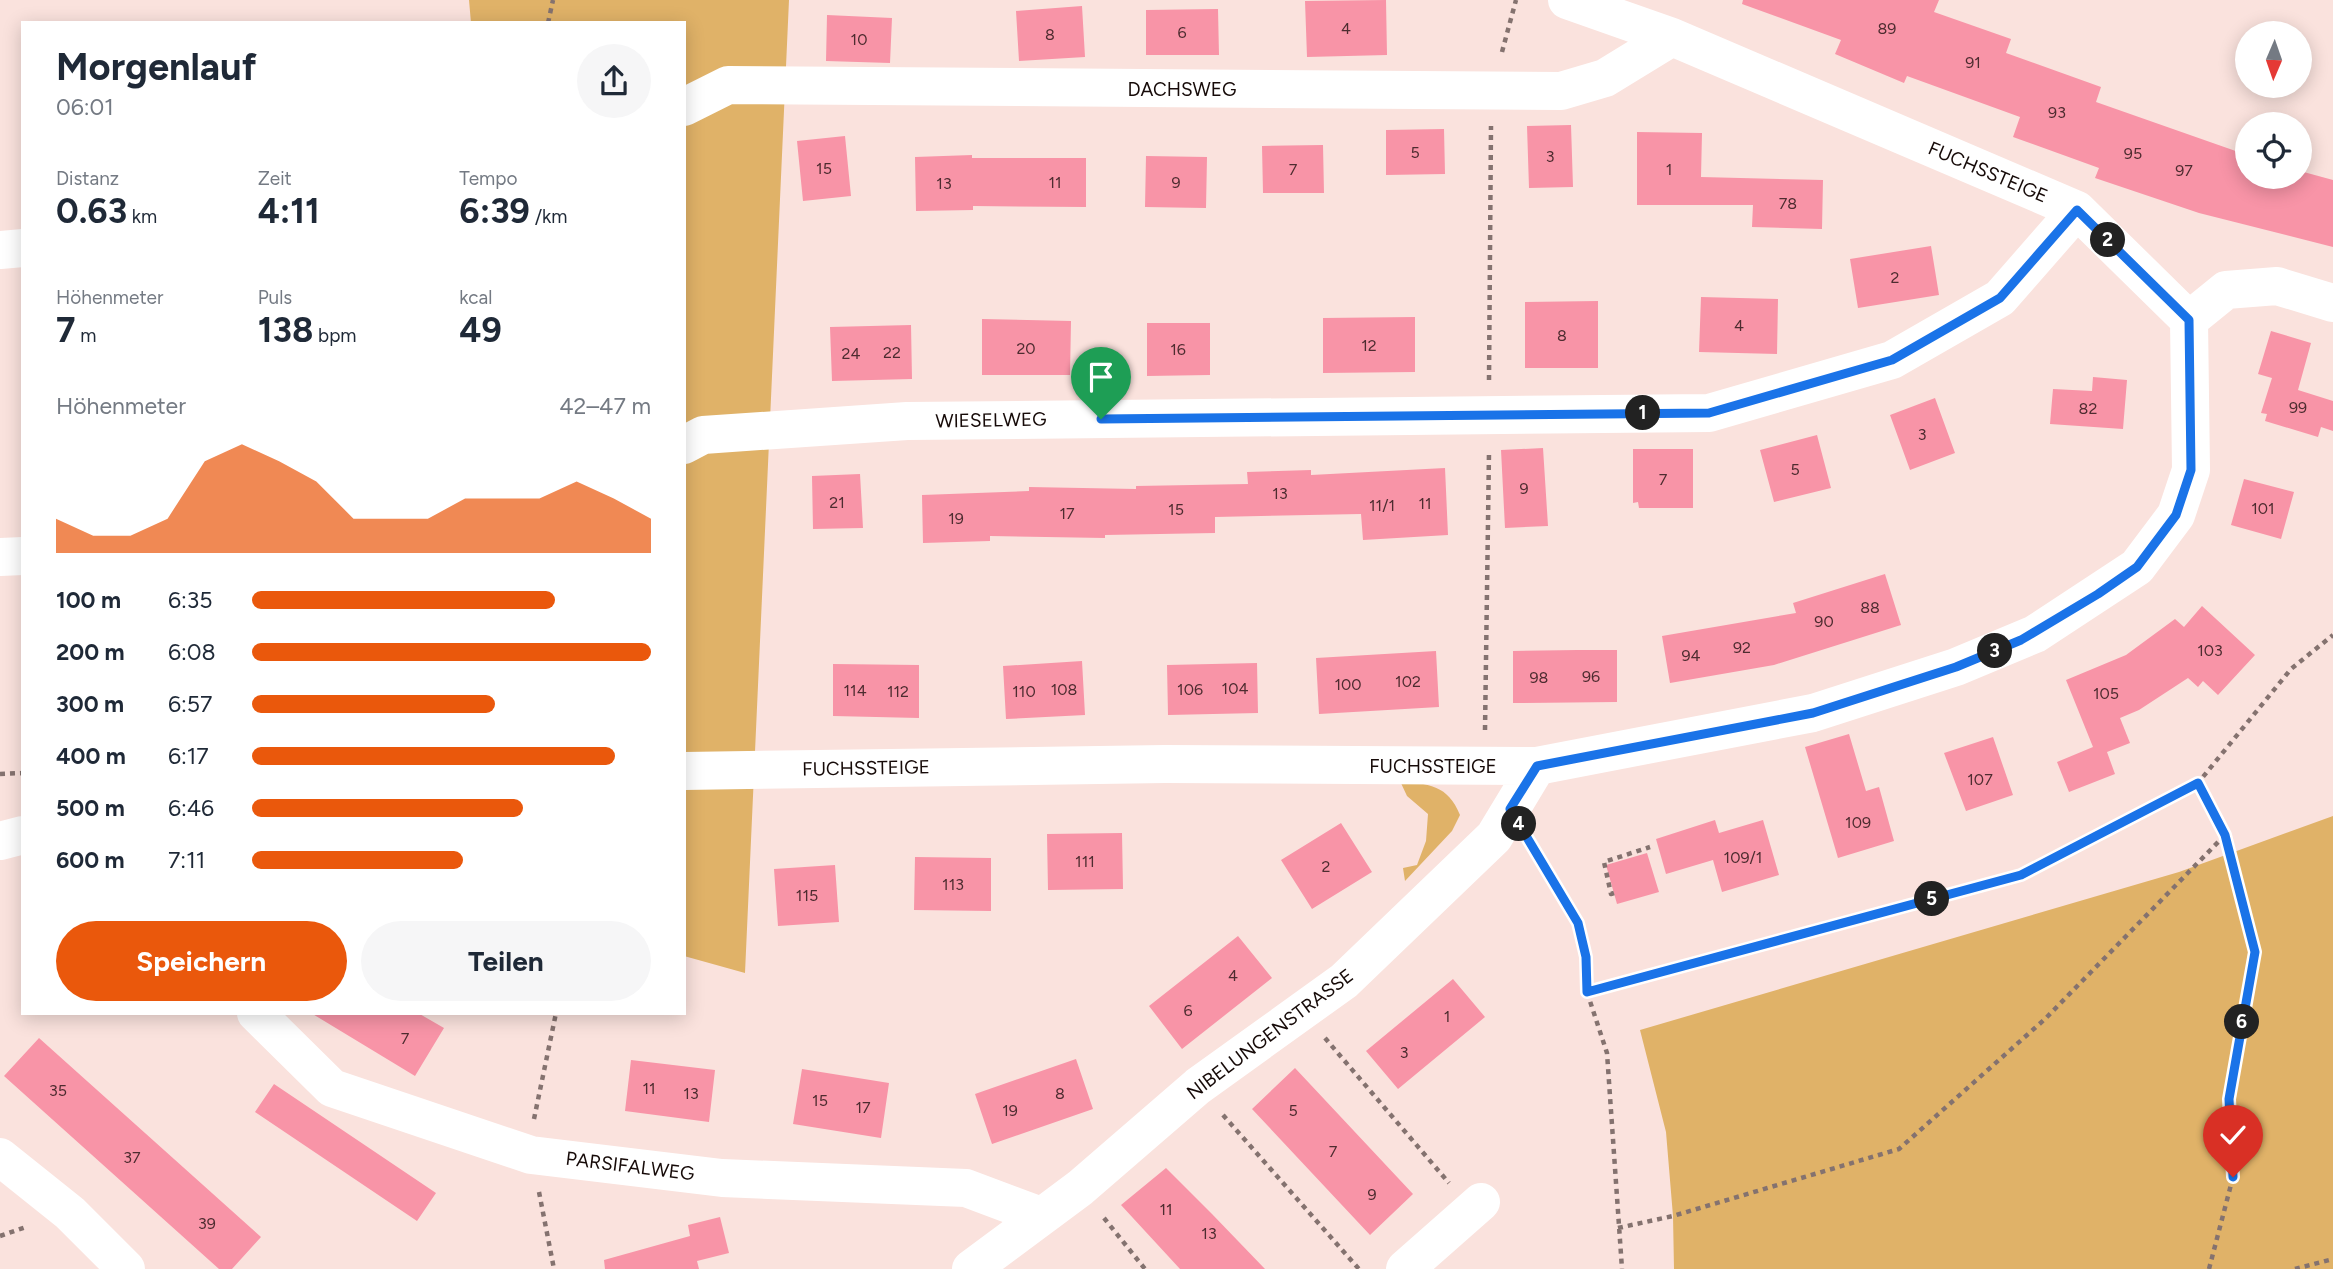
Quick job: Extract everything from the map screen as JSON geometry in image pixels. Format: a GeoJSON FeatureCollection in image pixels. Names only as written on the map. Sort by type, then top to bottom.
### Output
{"type":"FeatureCollection","features":[{"type":"Feature","properties":{"kind":"street","name":"FUCHSSTEIGE"},"geometry":{"type":"LineString","coordinates":[[686,771],[1165,764],[1537,766],[1813,713],[1956,667],[2021,640],[2137,567],[2176,515],[2191,470],[2189,320],[2077,210],[1672,37],[1567,0]]}},
{"type":"Feature","properties":{"kind":"street","name":"DACHSWEG"},"geometry":{"type":"LineString","coordinates":[[686,106],[728,85],[1492,105],[1561,91],[1605,78],[1672,37]]}},
{"type":"Feature","properties":{"kind":"street","name":"WIESELWEG"},"geometry":{"type":"LineString","coordinates":[[686,444],[703,435],[907,421],[1709,413],[1892,360],[2000,298],[2077,210]]}},
{"type":"Feature","properties":{"kind":"street"},"geometry":{"type":"LineString","coordinates":[[0,250],[21,248]]}},
{"type":"Feature","properties":{"kind":"street"},"geometry":{"type":"LineString","coordinates":[[2189,320],[2226,290],[2277,286],[2333,303]]}},
{"type":"Feature","properties":{"kind":"street"},"geometry":{"type":"LineString","coordinates":[[0,557],[21,555]]}},
{"type":"Feature","properties":{"kind":"street","name":"NIBELUNGENSTRASSE"},"geometry":{"type":"LineString","coordinates":[[971,1269],[1080,1188],[1198,1086],[1344,981],[1494,836],[1537,766]]}},
{"type":"Feature","properties":{"kind":"street"},"geometry":{"type":"LineString","coordinates":[[0,841],[21,836]]}},
{"type":"Feature","properties":{"kind":"street","name":"PARSIFALWEG"},"geometry":{"type":"LineString","coordinates":[[258,1015],[332,1088],[531,1154],[722,1178],[966,1188],[1041,1216]]}},
{"type":"Feature","properties":{"kind":"street"},"geometry":{"type":"LineString","coordinates":[[0,1157],[70,1213],[126,1269]]}},
{"type":"Feature","properties":{"kind":"street"},"geometry":{"type":"LineString","coordinates":[[1405,1269],[1477,1206]]}},
{"type":"Feature","properties":{"kind":"path"},"geometry":{"type":"LineString","coordinates":[[548,21],[553,0]]}},
{"type":"Feature","properties":{"kind":"path"},"geometry":{"type":"LineString","coordinates":[[1489,365],[1492,105],[1516,0]]}},
{"type":"Feature","properties":{"kind":"path"},"geometry":{"type":"LineString","coordinates":[[1485,766],[1489,447]]}},
{"type":"Feature","properties":{"kind":"path"},"geometry":{"type":"LineString","coordinates":[[1587,992],[2021,875],[2198,783],[2291,669],[2333,635]]}},
{"type":"Feature","properties":{"kind":"path"},"geometry":{"type":"LineString","coordinates":[[0,774],[21,773]]}},
{"type":"Feature","properties":{"kind":"path"},"geometry":{"type":"LineString","coordinates":[[2198,783],[2225,835],[2255,952],[2229,1099],[2233,1177],[2209,1269]]}},
{"type":"Feature","properties":{"kind":"path"},"geometry":{"type":"LineString","coordinates":[[1510,809],[1578,923],[1586,957],[1587,992],[1607,1053],[1622,1269]]}},
{"type":"Feature","properties":{"kind":"path"},"geometry":{"type":"LineString","coordinates":[[1618,1228],[1674,1216],[1899,1149],[2045,1019],[2225,835]]}},
{"type":"Feature","properties":{"kind":"path"},"geometry":{"type":"LineString","coordinates":[[1615,893],[1611,894],[1604,862],[1627,857],[1650,847]]}},
{"type":"Feature","properties":{"kind":"path"},"geometry":{"type":"LineString","coordinates":[[1302,1011],[1477,1206]]}},
{"type":"Feature","properties":{"kind":"path"},"geometry":{"type":"LineString","coordinates":[[554,1269],[528,1143],[556,1015]]}},
{"type":"Feature","properties":{"kind":"path"},"geometry":{"type":"LineString","coordinates":[[1198,1086],[1359,1269]]}},
{"type":"Feature","properties":{"kind":"path"},"geometry":{"type":"LineString","coordinates":[[1080,1188],[1145,1269]]}},
{"type":"Feature","properties":{"kind":"path"},"geometry":{"type":"LineString","coordinates":[[2295,1269],[2333,1259]]}},
{"type":"Feature","properties":{"kind":"shaded area"},"geometry":{"type":"Polygon","coordinates":[[[469,0],[789,0],[745,973],[686,957],[686,21],[471,21],[469,0]]]}},
{"type":"Feature","properties":{"kind":"shaded area"},"geometry":{"type":"Polygon","coordinates":[[[1400,781],[1436,788],[1450,797],[1460,815],[1452,831],[1405,881],[1403,868],[1417,865],[1426,841],[1428,814],[1407,796],[1400,781]]]}},
{"type":"Feature","properties":{"kind":"shaded area"},"geometry":{"type":"Polygon","coordinates":[[[2333,816],[2333,1269],[1674,1269],[1666,1132],[1640,1030],[2179,872],[2333,816]]]}},
{"type":"Feature","properties":{"kind":"building"},"geometry":{"type":"Polygon","coordinates":[[[1386,0],[1387,55],[1307,57],[1305,1],[1386,0]]]}},
{"type":"Feature","properties":{"kind":"building"},"geometry":{"type":"Polygon","coordinates":[[[1743,0],[1939,0],[1934,12],[2011,39],[2006,53],[2101,87],[2096,102],[2235,151],[2235,189],[2312,189],[2312,174],[2333,180],[2333,247],[2199,213],[2095,178],[2099,168],[2013,137],[2020,117],[1907,76],[1904,83],[1835,54],[1841,40],[1742,4],[1743,0]]]}},
{"type":"Feature","properties":{"kind":"building"},"geometry":{"type":"Polygon","coordinates":[[[1082,6],[1085,57],[1019,61],[1016,11],[1082,6]]]}},
{"type":"Feature","properties":{"kind":"building"},"geometry":{"type":"Polygon","coordinates":[[[1218,9],[1219,55],[1146,55],[1146,10],[1218,9]]]}},
{"type":"Feature","properties":{"kind":"building"},"geometry":{"type":"Polygon","coordinates":[[[827,15],[892,18],[890,63],[826,61],[827,15]]]}},
{"type":"Feature","properties":{"kind":"building"},"geometry":{"type":"Polygon","coordinates":[[[1571,125],[1573,187],[1529,188],[1527,126],[1571,125]]]}},
{"type":"Feature","properties":{"kind":"building"},"geometry":{"type":"Polygon","coordinates":[[[1444,129],[1445,174],[1386,175],[1386,130],[1444,129]]]}},
{"type":"Feature","properties":{"kind":"building"},"geometry":{"type":"Polygon","coordinates":[[[1637,132],[1702,133],[1701,177],[1823,180],[1822,229],[1752,227],[1753,205],[1637,205],[1637,132]]]}},
{"type":"Feature","properties":{"kind":"building"},"geometry":{"type":"Polygon","coordinates":[[[845,136],[851,196],[803,201],[797,141],[845,136]]]}},
{"type":"Feature","properties":{"kind":"building"},"geometry":{"type":"Polygon","coordinates":[[[1323,145],[1324,193],[1263,193],[1262,146],[1323,145]]]}},
{"type":"Feature","properties":{"kind":"building"},"geometry":{"type":"Polygon","coordinates":[[[972,155],[972,158],[1086,158],[1086,207],[973,206],[973,210],[916,211],[915,157],[972,155]]]}},
{"type":"Feature","properties":{"kind":"building"},"geometry":{"type":"Polygon","coordinates":[[[1146,156],[1207,157],[1206,208],[1145,207],[1146,156]]]}},
{"type":"Feature","properties":{"kind":"building"},"geometry":{"type":"Polygon","coordinates":[[[1931,246],[1939,295],[1858,308],[1850,259],[1931,246]]]}},
{"type":"Feature","properties":{"kind":"building"},"geometry":{"type":"Polygon","coordinates":[[[1701,297],[1778,299],[1777,354],[1699,352],[1701,297]]]}},
{"type":"Feature","properties":{"kind":"building"},"geometry":{"type":"Polygon","coordinates":[[[1598,301],[1598,368],[1525,368],[1525,302],[1598,301]]]}},
{"type":"Feature","properties":{"kind":"building"},"geometry":{"type":"Polygon","coordinates":[[[1415,317],[1415,372],[1323,373],[1323,318],[1415,317]]]}},
{"type":"Feature","properties":{"kind":"building"},"geometry":{"type":"Polygon","coordinates":[[[982,319],[1071,321],[1070,375],[982,375],[982,319]]]}},
{"type":"Feature","properties":{"kind":"building"},"geometry":{"type":"Polygon","coordinates":[[[1147,323],[1210,323],[1210,375],[1147,376],[1147,323]]]}},
{"type":"Feature","properties":{"kind":"building"},"geometry":{"type":"Polygon","coordinates":[[[911,325],[912,379],[832,381],[830,327],[911,325]]]}},
{"type":"Feature","properties":{"kind":"building"},"geometry":{"type":"Polygon","coordinates":[[[2271,331],[2311,343],[2298,390],[2333,401],[2333,431],[2321,427],[2318,437],[2265,421],[2267,414],[2261,413],[2272,378],[2258,374],[2271,331]]]}},
{"type":"Feature","properties":{"kind":"building"},"geometry":{"type":"Polygon","coordinates":[[[2093,377],[2127,380],[2123,429],[2050,424],[2053,389],[2092,391],[2093,377]]]}},
{"type":"Feature","properties":{"kind":"building"},"geometry":{"type":"Polygon","coordinates":[[[1935,398],[1955,453],[1910,470],[1890,415],[1935,398]]]}},
{"type":"Feature","properties":{"kind":"building"},"geometry":{"type":"Polygon","coordinates":[[[1817,435],[1831,488],[1774,502],[1760,450],[1817,435]]]}},
{"type":"Feature","properties":{"kind":"building"},"geometry":{"type":"Polygon","coordinates":[[[1543,448],[1548,526],[1505,528],[1501,450],[1543,448]]]}},
{"type":"Feature","properties":{"kind":"building"},"geometry":{"type":"Polygon","coordinates":[[[1633,449],[1693,449],[1693,508],[1639,508],[1638,502],[1633,503],[1633,449]]]}},
{"type":"Feature","properties":{"kind":"building"},"geometry":{"type":"Polygon","coordinates":[[[1445,468],[1448,535],[1363,540],[1361,514],[1215,517],[1215,533],[1105,535],[1105,538],[990,536],[990,541],[923,543],[922,495],[1029,491],[1029,487],[1136,489],[1136,486],[1248,484],[1247,472],[1311,470],[1311,475],[1445,468]]]}},
{"type":"Feature","properties":{"kind":"building"},"geometry":{"type":"Polygon","coordinates":[[[860,474],[863,528],[813,529],[812,476],[860,474]]]}},
{"type":"Feature","properties":{"kind":"building"},"geometry":{"type":"Polygon","coordinates":[[[2244,479],[2294,492],[2281,539],[2231,525],[2244,479]]]}},
{"type":"Feature","properties":{"kind":"building"},"geometry":{"type":"Polygon","coordinates":[[[1885,574],[1901,625],[1774,665],[1670,683],[1662,636],[1796,613],[1793,603],[1885,574]]]}},
{"type":"Feature","properties":{"kind":"building"},"geometry":{"type":"Polygon","coordinates":[[[2202,606],[2255,655],[2218,695],[2203,681],[2198,687],[2188,678],[2139,710],[2120,718],[2130,743],[2107,752],[2115,774],[2069,792],[2057,762],[2093,747],[2066,680],[2126,655],[2175,619],[2184,627],[2202,606]]]}},
{"type":"Feature","properties":{"kind":"building"},"geometry":{"type":"Polygon","coordinates":[[[1617,650],[1617,702],[1513,703],[1513,651],[1617,650]]]}},
{"type":"Feature","properties":{"kind":"building"},"geometry":{"type":"Polygon","coordinates":[[[1436,651],[1439,707],[1319,714],[1316,658],[1436,651]]]}},
{"type":"Feature","properties":{"kind":"building"},"geometry":{"type":"Polygon","coordinates":[[[1082,661],[1085,715],[1006,719],[1003,666],[1082,661]]]}},
{"type":"Feature","properties":{"kind":"building"},"geometry":{"type":"Polygon","coordinates":[[[1257,663],[1258,713],[1168,715],[1167,665],[1257,663]]]}},
{"type":"Feature","properties":{"kind":"building"},"geometry":{"type":"Polygon","coordinates":[[[833,664],[919,665],[919,718],[833,716],[833,664]]]}},
{"type":"Feature","properties":{"kind":"building"},"geometry":{"type":"Polygon","coordinates":[[[1849,734],[1866,791],[1879,787],[1894,841],[1838,858],[1805,747],[1849,734]]]}},
{"type":"Feature","properties":{"kind":"building"},"geometry":{"type":"Polygon","coordinates":[[[1993,737],[2013,795],[1966,811],[1944,753],[1993,737]]]}},
{"type":"Feature","properties":{"kind":"building"},"geometry":{"type":"Polygon","coordinates":[[[1715,820],[1719,833],[1763,820],[1779,875],[1722,892],[1713,860],[1666,874],[1656,839],[1715,820]]]}},
{"type":"Feature","properties":{"kind":"building"},"geometry":{"type":"Polygon","coordinates":[[[1341,823],[1372,872],[1312,909],[1281,860],[1341,823]]]}},
{"type":"Feature","properties":{"kind":"building"},"geometry":{"type":"Polygon","coordinates":[[[1122,833],[1123,889],[1048,890],[1047,834],[1122,833]]]}},
{"type":"Feature","properties":{"kind":"building"},"geometry":{"type":"Polygon","coordinates":[[[1647,853],[1659,892],[1617,904],[1606,865],[1647,853]]]}},
{"type":"Feature","properties":{"kind":"building"},"geometry":{"type":"Polygon","coordinates":[[[915,857],[991,858],[991,911],[914,910],[915,857]]]}},
{"type":"Feature","properties":{"kind":"building"},"geometry":{"type":"Polygon","coordinates":[[[835,865],[839,922],[778,926],[774,869],[835,865]]]}},
{"type":"Feature","properties":{"kind":"building"},"geometry":{"type":"Polygon","coordinates":[[[1238,936],[1272,978],[1182,1049],[1149,1006],[1238,936]]]}},
{"type":"Feature","properties":{"kind":"building"},"geometry":{"type":"Polygon","coordinates":[[[1453,979],[1485,1017],[1398,1089],[1366,1051],[1453,979]]]}},
{"type":"Feature","properties":{"kind":"building"},"geometry":{"type":"Polygon","coordinates":[[[314,1015],[421,1015],[444,1028],[415,1076],[314,1015]]]}},
{"type":"Feature","properties":{"kind":"building"},"geometry":{"type":"Polygon","coordinates":[[[39,1038],[261,1237],[232,1269],[219,1269],[4,1076],[39,1038]]]}},
{"type":"Feature","properties":{"kind":"building"},"geometry":{"type":"Polygon","coordinates":[[[1076,1059],[1093,1109],[992,1144],[975,1094],[1076,1059]]]}},
{"type":"Feature","properties":{"kind":"building"},"geometry":{"type":"Polygon","coordinates":[[[631,1060],[715,1070],[709,1122],[625,1111],[631,1060]]]}},
{"type":"Feature","properties":{"kind":"building"},"geometry":{"type":"Polygon","coordinates":[[[1295,1068],[1413,1194],[1370,1235],[1252,1109],[1295,1068]]]}},
{"type":"Feature","properties":{"kind":"building"},"geometry":{"type":"Polygon","coordinates":[[[802,1069],[889,1083],[881,1138],[793,1124],[802,1069]]]}},
{"type":"Feature","properties":{"kind":"building"},"geometry":{"type":"Polygon","coordinates":[[[274,1084],[436,1193],[417,1221],[255,1112],[274,1084]]]}},
{"type":"Feature","properties":{"kind":"building"},"geometry":{"type":"Polygon","coordinates":[[[1166,1168],[1265,1269],[1180,1269],[1121,1205],[1166,1168]]]}},
{"type":"Feature","properties":{"kind":"building"},"geometry":{"type":"Polygon","coordinates":[[[720,1217],[729,1253],[697,1261],[699,1269],[605,1269],[604,1260],[690,1236],[688,1225],[720,1217]]]}},
{"type":"Feature","properties":{"kind":"route"},"geometry":{"type":"LineString","coordinates":[[1101,419],[1709,413],[1892,360],[2000,298],[2077,210],[2189,320],[2191,470],[2176,515],[2137,567],[2035,634],[1956,667],[1813,713],[1537,766],[1510,809],[1578,923],[1586,957],[1587,992],[2021,875],[2198,783],[2225,835],[2255,952],[2229,1099],[2233,1177]]}}]}
